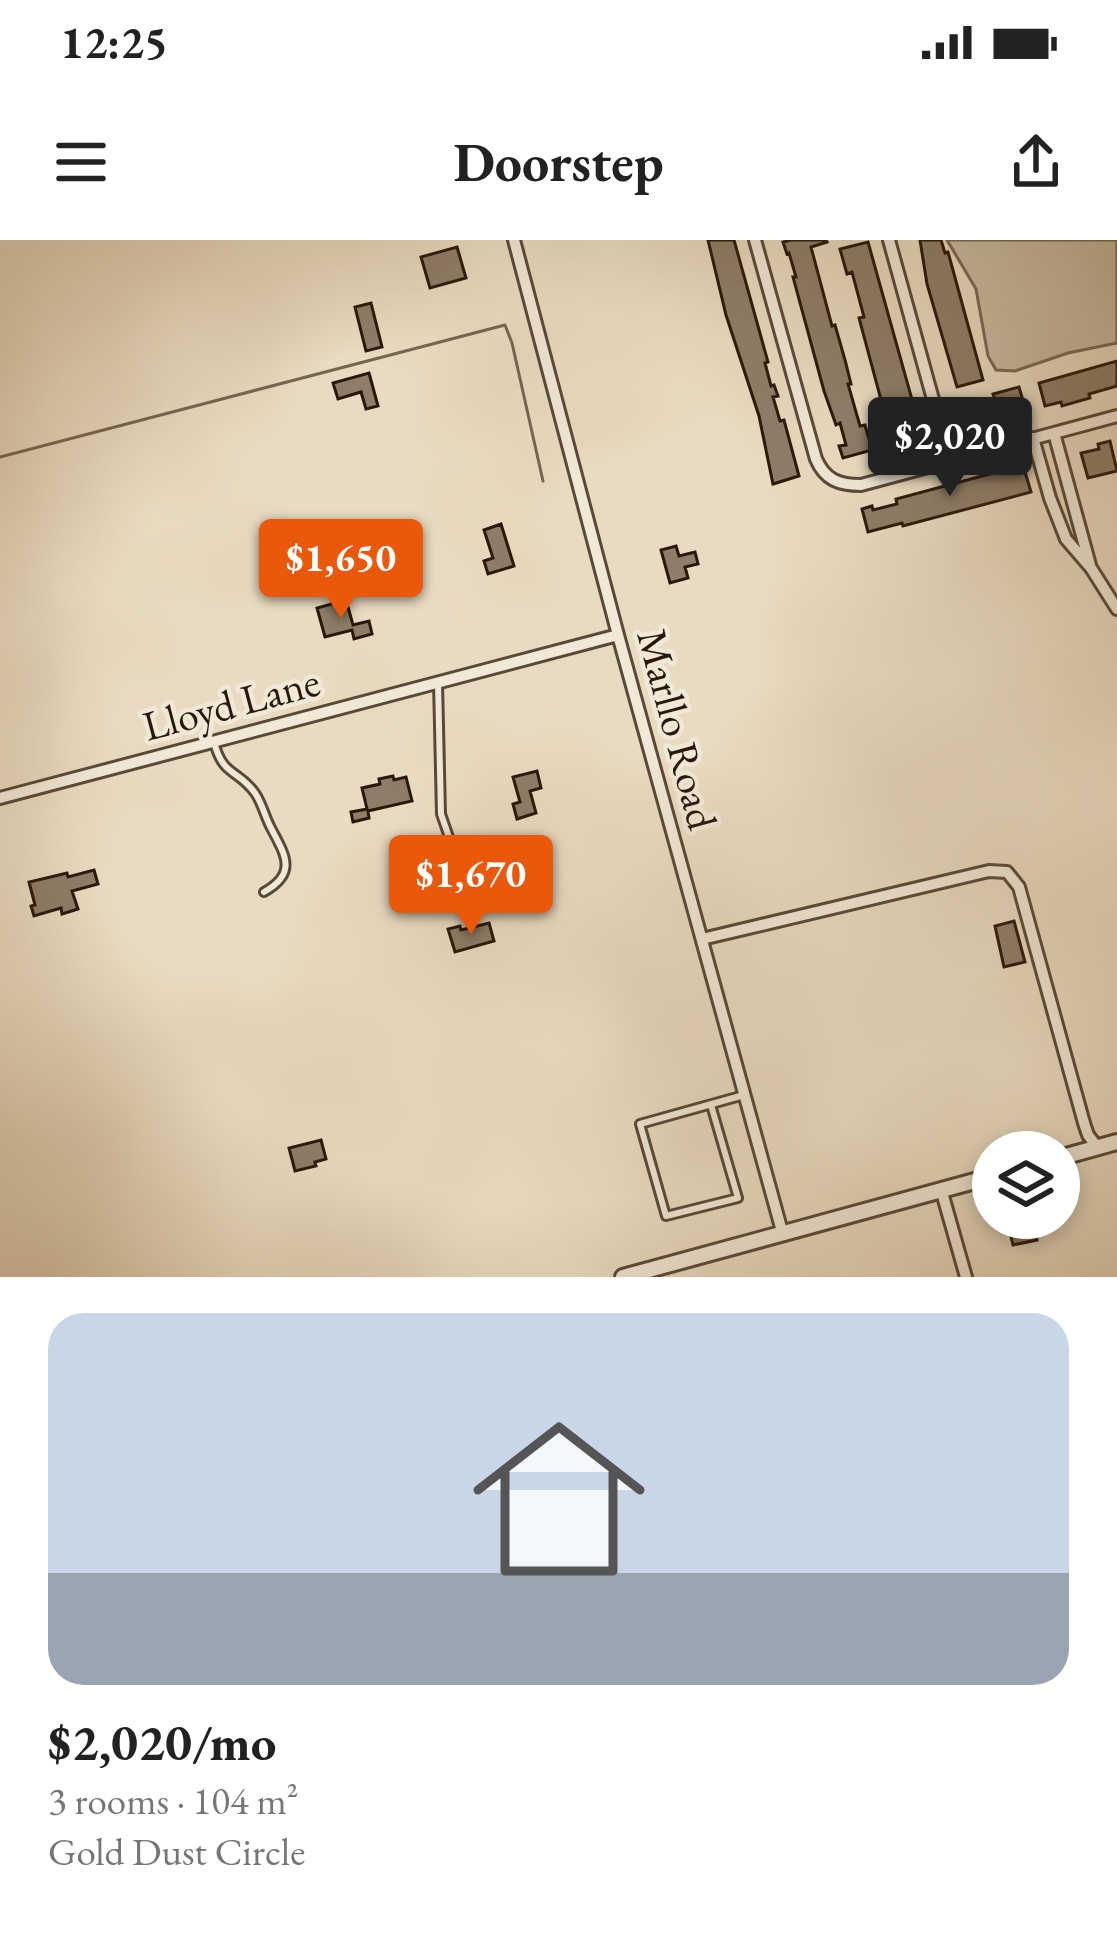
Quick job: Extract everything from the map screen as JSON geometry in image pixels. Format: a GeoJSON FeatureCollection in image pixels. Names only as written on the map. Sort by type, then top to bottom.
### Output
{"type":"FeatureCollection","features":[{"type":"Feature","properties":{"kind":"street","name":"Marllo Road"},"geometry":{"type":"LineString","coordinates":[[514,240],[783,1235]]}},
{"type":"Feature","properties":{"kind":"street"},"geometry":{"type":"LineString","coordinates":[[755,240],[821,470],[837,482],[861,485],[1117,416]]}},
{"type":"Feature","properties":{"kind":"street"},"geometry":{"type":"LineString","coordinates":[[889,240],[950,461]]}},
{"type":"Feature","properties":{"kind":"street"},"geometry":{"type":"LineString","coordinates":[[1054,433],[1091,568]]}},
{"type":"Feature","properties":{"kind":"street"},"geometry":{"type":"LineString","coordinates":[[1033,439],[1066,539],[1117,609]]}},
{"type":"Feature","properties":{"kind":"street","name":"Lloyd Lane"},"geometry":{"type":"LineString","coordinates":[[0,798],[618,634]]}},
{"type":"Feature","properties":{"kind":"street"},"geometry":{"type":"LineString","coordinates":[[701,939],[989,872],[1007,872],[1019,887],[1084,1123],[1098,1148]]}},
{"type":"Feature","properties":{"kind":"street"},"geometry":{"type":"LineString","coordinates":[[1080,1153],[1117,1142]]}},
{"type":"Feature","properties":{"kind":"street"},"geometry":{"type":"LineString","coordinates":[[623,1277],[972,1182]]}},
{"type":"Feature","properties":{"kind":"street"},"geometry":{"type":"LineString","coordinates":[[941,1190],[965,1277]]}},
{"type":"Feature","properties":{"kind":"lane"},"geometry":{"type":"LineString","coordinates":[[438,682],[441,814],[469,895]]}},
{"type":"Feature","properties":{"kind":"lane"},"geometry":{"type":"LineString","coordinates":[[214,742],[224,767],[256,794],[284,850],[282,876],[264,892]]}},
{"type":"Feature","properties":{"kind":"lane"},"geometry":{"type":"LineString","coordinates":[[711,1105],[738,1198],[666,1216],[640,1124],[745,1095]]}},
{"type":"Feature","properties":{"kind":"shaded area"},"geometry":{"type":"Polygon","coordinates":[[[947,240],[1117,240],[1117,343],[1015,371],[996,370],[988,356],[976,289],[947,240]]]}},
{"type":"Feature","properties":{"kind":"building"},"geometry":{"type":"Polygon","coordinates":[[[708,240],[734,240],[771,386],[778,396],[773,397],[799,476],[773,484],[759,416],[708,240]]]}},
{"type":"Feature","properties":{"kind":"building"},"geometry":{"type":"Polygon","coordinates":[[[920,240],[941,240],[948,252],[983,380],[957,387],[927,284],[920,240]]]}},
{"type":"Feature","properties":{"kind":"building"},"geometry":{"type":"Polygon","coordinates":[[[783,242],[827,242],[811,247],[860,426],[865,425],[872,450],[843,458],[839,446],[846,445],[840,423],[836,425],[824,391],[783,242]]]}},
{"type":"Feature","properties":{"kind":"building"},"geometry":{"type":"Polygon","coordinates":[[[868,242],[920,428],[915,430],[919,445],[895,452],[859,318],[864,317],[852,272],[847,274],[840,249],[868,242]]]}},
{"type":"Feature","properties":{"kind":"building"},"geometry":{"type":"Polygon","coordinates":[[[457,247],[466,278],[430,288],[421,257],[457,247]]]}},
{"type":"Feature","properties":{"kind":"building"},"geometry":{"type":"Polygon","coordinates":[[[371,303],[382,347],[366,351],[355,307],[371,303]]]}},
{"type":"Feature","properties":{"kind":"building"},"geometry":{"type":"Polygon","coordinates":[[[1117,361],[1117,386],[1062,406],[1061,402],[1045,406],[1039,383],[1117,361]]]}},
{"type":"Feature","properties":{"kind":"building"},"geometry":{"type":"Polygon","coordinates":[[[369,373],[378,406],[366,409],[361,392],[338,399],[333,383],[369,373]]]}},
{"type":"Feature","properties":{"kind":"building"},"geometry":{"type":"Polygon","coordinates":[[[1019,387],[1026,411],[1011,415],[1012,420],[966,432],[959,402],[973,399],[975,406],[995,400],[993,394],[1019,387]]]}},
{"type":"Feature","properties":{"kind":"building"},"geometry":{"type":"Polygon","coordinates":[[[1110,441],[1117,471],[1088,478],[1081,453],[1110,441]]]}},
{"type":"Feature","properties":{"kind":"building"},"geometry":{"type":"Polygon","coordinates":[[[1023,465],[1031,492],[868,532],[862,509],[897,504],[896,499],[1023,465]]]}},
{"type":"Feature","properties":{"kind":"building"},"geometry":{"type":"Polygon","coordinates":[[[501,524],[514,566],[488,574],[484,561],[493,558],[484,530],[501,524]]]}},
{"type":"Feature","properties":{"kind":"building"},"geometry":{"type":"Polygon","coordinates":[[[676,546],[679,556],[695,552],[698,564],[685,567],[688,578],[670,583],[661,550],[676,546]]]}},
{"type":"Feature","properties":{"kind":"building"},"geometry":{"type":"Polygon","coordinates":[[[346,600],[353,625],[369,621],[372,634],[354,639],[352,630],[325,637],[317,608],[346,600]]]}},
{"type":"Feature","properties":{"kind":"building"},"geometry":{"type":"Polygon","coordinates":[[[537,771],[541,788],[530,791],[536,813],[517,819],[513,804],[520,802],[513,777],[537,771]]]}},
{"type":"Feature","properties":{"kind":"building"},"geometry":{"type":"Polygon","coordinates":[[[393,776],[394,780],[406,777],[412,801],[368,811],[369,818],[353,822],[351,812],[367,809],[362,788],[393,776]]]}},
{"type":"Feature","properties":{"kind":"building"},"geometry":{"type":"Polygon","coordinates":[[[94,870],[98,884],[72,891],[78,909],[62,914],[61,908],[34,916],[29,882],[94,870]]]}},
{"type":"Feature","properties":{"kind":"building"},"geometry":{"type":"Polygon","coordinates":[[[1014,921],[1025,962],[1004,967],[995,926],[1014,921]]]}},
{"type":"Feature","properties":{"kind":"building"},"geometry":{"type":"Polygon","coordinates":[[[489,923],[494,941],[455,952],[448,929],[489,923]]]}},
{"type":"Feature","properties":{"kind":"building"},"geometry":{"type":"Polygon","coordinates":[[[321,1140],[326,1159],[295,1171],[289,1148],[321,1140]]]}},
{"type":"Feature","properties":{"kind":"waterway"},"geometry":{"type":"LineString","coordinates":[[0,457],[505,325],[543,481]]}}]}
